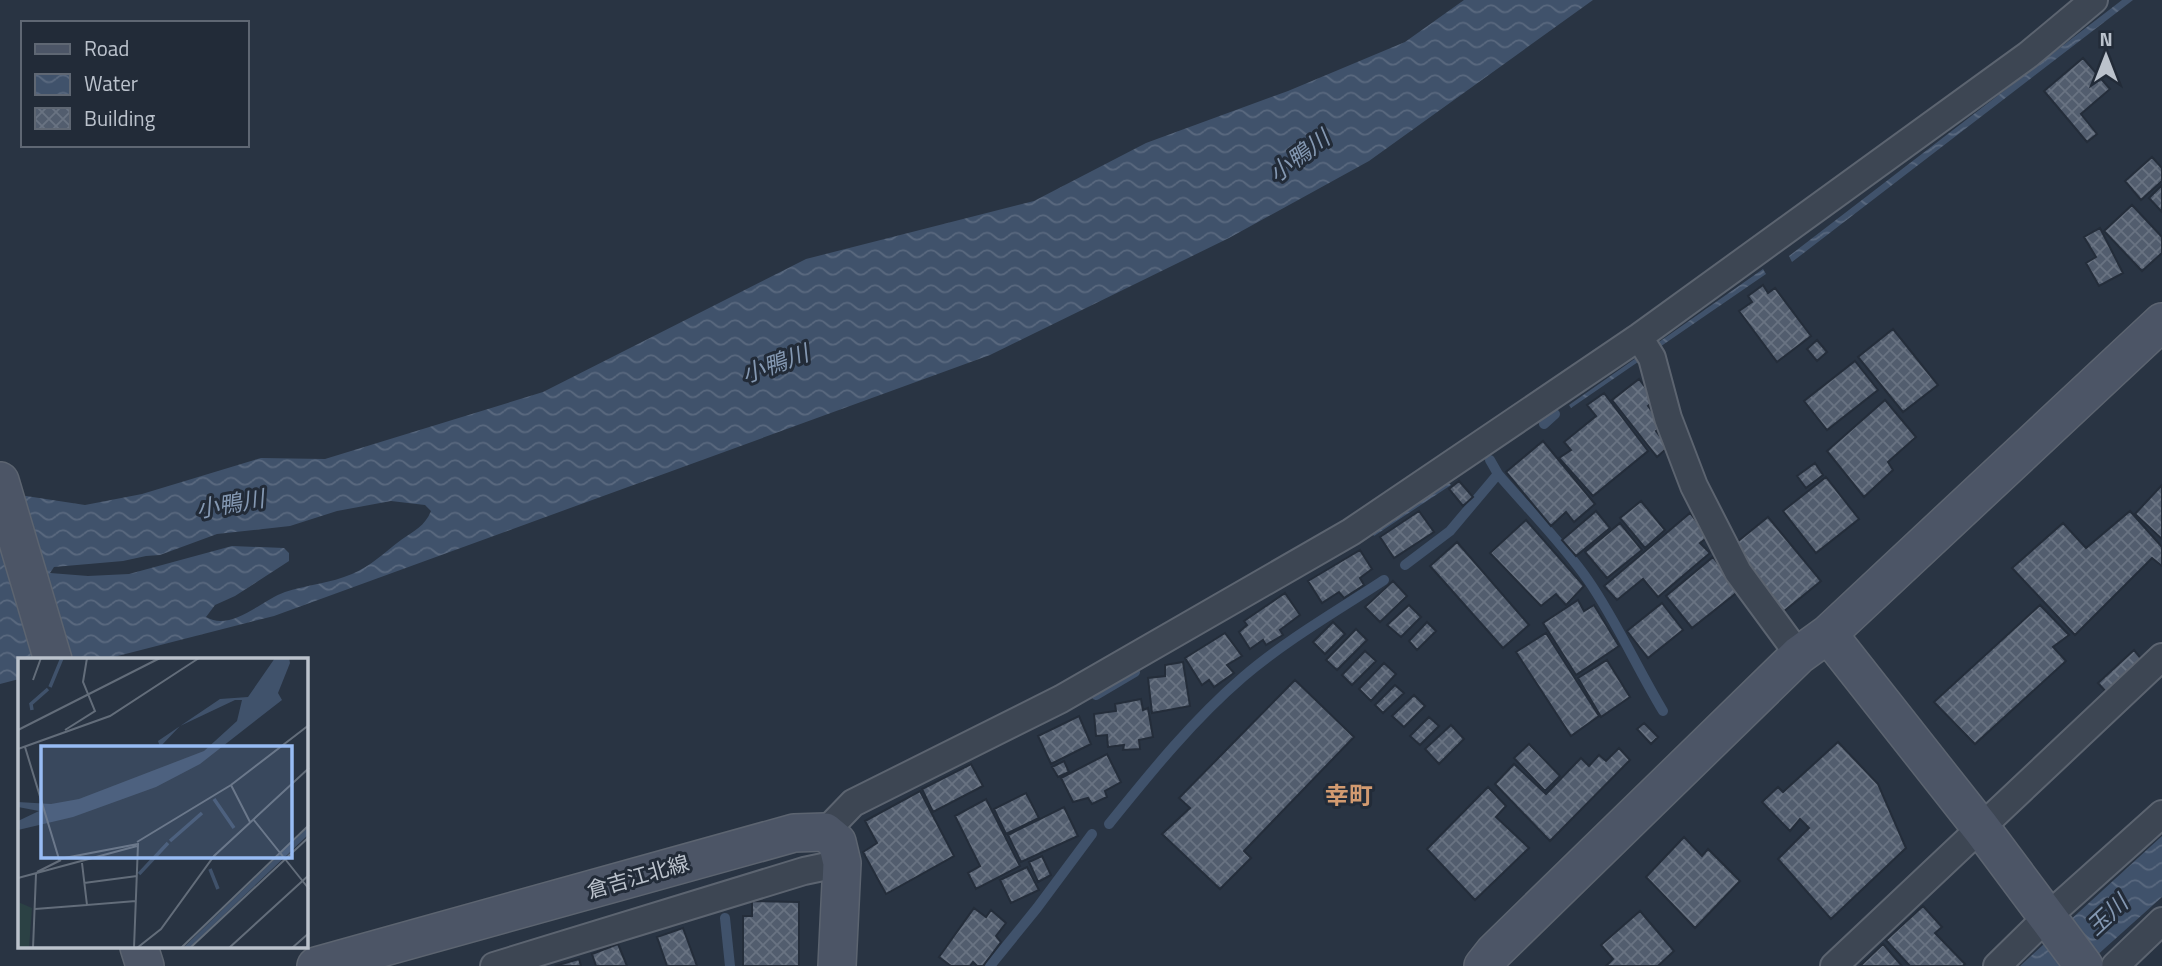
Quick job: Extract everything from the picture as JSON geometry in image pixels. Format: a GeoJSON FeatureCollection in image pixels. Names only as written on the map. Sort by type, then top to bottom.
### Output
{"type":"FeatureCollection","features":[{"type":"Feature","properties":{"kind":"street"},"geometry":{"type":"LineString","coordinates":[[836,966],[833,847],[853,803],[1061,699],[1351,532],[1639,337],[2028,55],[2094,0]]}},
{"type":"Feature","properties":{"kind":"street"},"geometry":{"type":"LineString","coordinates":[[1483,966],[1494,952],[1799,655],[1828,634],[2162,322]]}},
{"type":"Feature","properties":{"kind":"street"},"geometry":{"type":"LineString","coordinates":[[1639,337],[1652,358],[1668,418],[1700,499],[1738,572],[1799,655]]}},
{"type":"Feature","properties":{"kind":"street"},"geometry":{"type":"LineString","coordinates":[[0,481],[52,658]]}},
{"type":"Feature","properties":{"kind":"street"},"geometry":{"type":"LineString","coordinates":[[1828,634],[1981,828],[2084,966]]}},
{"type":"Feature","properties":{"kind":"street"},"geometry":{"type":"LineString","coordinates":[[1834,966],[2162,657]]}},
{"type":"Feature","properties":{"kind":"street"},"geometry":{"type":"LineString","coordinates":[[1997,966],[2047,917],[2162,814]]}},
{"type":"Feature","properties":{"kind":"street","name":"倉吉江北線"},"geometry":{"type":"LineString","coordinates":[[316,966],[794,833],[833,847]]}},
{"type":"Feature","properties":{"kind":"street"},"geometry":{"type":"LineString","coordinates":[[494,966],[804,871],[833,847]]}},
{"type":"Feature","properties":{"kind":"street"},"geometry":{"type":"LineString","coordinates":[[2115,966],[2162,921]]}},
{"type":"Feature","properties":{"kind":"water","name":"小鴨川"},"geometry":{"type":"Polygon","coordinates":[[[1464,0],[1593,0],[1369,161],[1229,238],[990,355],[274,616],[110,658],[18,658],[18,679],[0,684],[0,492],[85,505],[142,494],[261,458],[325,459],[543,392],[806,259],[1034,201],[1146,143],[1288,91],[1405,42],[1464,0]],[[391,501],[337,511],[290,526],[217,534],[160,555],[54,567],[50,573],[88,576],[129,574],[232,546],[284,548],[289,553],[289,561],[235,596],[215,605],[206,617],[226,621],[285,592],[352,574],[415,531],[431,511],[425,505],[391,501]]]}},
{"type":"Feature","properties":{"kind":"water"},"geometry":{"type":"Polygon","coordinates":[[[2122,0],[2133,0],[1792,262],[1789,256],[2122,0]]]}},
{"type":"Feature","properties":{"kind":"water"},"geometry":{"type":"Polygon","coordinates":[[[1763,269],[1766,274],[1571,408],[1569,405],[1763,269]]]}},
{"type":"Feature","properties":{"kind":"water"},"geometry":{"type":"Polygon","coordinates":[[[1448,482],[1451,485],[1374,536],[1371,532],[1448,482]]]}},
{"type":"Feature","properties":{"kind":"water","name":"玉川"},"geometry":{"type":"Polygon","coordinates":[[[2162,836],[2162,897],[2085,966],[2020,966],[2162,836]]]}},
{"type":"Feature","properties":{"kind":"building"},"geometry":{"type":"Polygon","coordinates":[[[2083,58],[2110,89],[2081,114],[2097,134],[2087,142],[2044,91],[2083,58]]]}},
{"type":"Feature","properties":{"kind":"building"},"geometry":{"type":"Polygon","coordinates":[[[2152,157],[2162,168],[2162,181],[2141,200],[2125,181],[2152,157]]]}},
{"type":"Feature","properties":{"kind":"building"},"geometry":{"type":"Polygon","coordinates":[[[2162,185],[2162,212],[2149,198],[2162,185]]]}},
{"type":"Feature","properties":{"kind":"building"},"geometry":{"type":"Polygon","coordinates":[[[2132,205],[2162,237],[2162,253],[2142,271],[2104,231],[2132,205]]]}},
{"type":"Feature","properties":{"kind":"building"},"geometry":{"type":"Polygon","coordinates":[[[2100,228],[2123,273],[2099,286],[2086,263],[2096,257],[2084,237],[2100,228]]]}},
{"type":"Feature","properties":{"kind":"building"},"geometry":{"type":"Polygon","coordinates":[[[1763,285],[1768,293],[1775,288],[1811,336],[1777,362],[1739,311],[1752,302],[1748,296],[1763,285]]]}},
{"type":"Feature","properties":{"kind":"building"},"geometry":{"type":"Polygon","coordinates":[[[1893,329],[1938,385],[1903,412],[1858,357],[1893,329]]]}},
{"type":"Feature","properties":{"kind":"building"},"geometry":{"type":"Polygon","coordinates":[[[1817,340],[1827,352],[1817,361],[1807,349],[1817,340]]]}},
{"type":"Feature","properties":{"kind":"building"},"geometry":{"type":"Polygon","coordinates":[[[1855,361],[1878,390],[1827,430],[1804,401],[1855,361]]]}},
{"type":"Feature","properties":{"kind":"building"},"geometry":{"type":"Polygon","coordinates":[[[1639,379],[1655,400],[1648,406],[1663,426],[1656,431],[1668,447],[1657,457],[1612,400],[1639,379]]]}},
{"type":"Feature","properties":{"kind":"building"},"geometry":{"type":"Polygon","coordinates":[[[1604,393],[1648,451],[1593,496],[1559,458],[1571,450],[1564,442],[1596,416],[1587,405],[1604,393]]]}},
{"type":"Feature","properties":{"kind":"building"},"geometry":{"type":"Polygon","coordinates":[[[1885,400],[1916,437],[1888,462],[1893,470],[1864,497],[1827,451],[1885,400]]]}},
{"type":"Feature","properties":{"kind":"building"},"geometry":{"type":"Polygon","coordinates":[[[1543,441],[1595,504],[1574,522],[1566,512],[1551,526],[1506,472],[1543,441]]]}},
{"type":"Feature","properties":{"kind":"building"},"geometry":{"type":"Polygon","coordinates":[[[1815,463],[1823,475],[1806,488],[1797,476],[1815,463]]]}},
{"type":"Feature","properties":{"kind":"building"},"geometry":{"type":"Polygon","coordinates":[[[1826,477],[1859,519],[1816,553],[1783,511],[1826,477]]]}},
{"type":"Feature","properties":{"kind":"building"},"geometry":{"type":"Polygon","coordinates":[[[1459,481],[1473,497],[1463,506],[1449,489],[1459,481]]]}},
{"type":"Feature","properties":{"kind":"building"},"geometry":{"type":"Polygon","coordinates":[[[2162,485],[2162,539],[2135,514],[2162,485]]]}},
{"type":"Feature","properties":{"kind":"building"},"geometry":{"type":"Polygon","coordinates":[[[1641,501],[1665,530],[1645,548],[1620,518],[1641,501]]]}},
{"type":"Feature","properties":{"kind":"building"},"geometry":{"type":"Polygon","coordinates":[[[1419,511],[1434,532],[1394,558],[1380,537],[1419,511]]]}},
{"type":"Feature","properties":{"kind":"building"},"geometry":{"type":"Polygon","coordinates":[[[1596,511],[1610,528],[1576,556],[1562,540],[1596,511]]]}},
{"type":"Feature","properties":{"kind":"building"},"geometry":{"type":"Polygon","coordinates":[[[2130,511],[2162,547],[2162,566],[2152,558],[2075,635],[2012,568],[2063,523],[2086,548],[2130,511]]]}},
{"type":"Feature","properties":{"kind":"building"},"geometry":{"type":"Polygon","coordinates":[[[1690,513],[1709,536],[1700,543],[1710,553],[1658,597],[1643,579],[1617,600],[1604,586],[1690,513]]]}},
{"type":"Feature","properties":{"kind":"building"},"geometry":{"type":"Polygon","coordinates":[[[1768,517],[1821,581],[1783,612],[1747,564],[1737,542],[1768,517]]]}},
{"type":"Feature","properties":{"kind":"building"},"geometry":{"type":"Polygon","coordinates":[[[1526,520],[1584,586],[1566,605],[1556,594],[1541,606],[1490,553],[1526,520]]]}},
{"type":"Feature","properties":{"kind":"building"},"geometry":{"type":"Polygon","coordinates":[[[1620,523],[1642,550],[1607,578],[1585,552],[1620,523]]]}},
{"type":"Feature","properties":{"kind":"building"},"geometry":{"type":"Polygon","coordinates":[[[1457,542],[1529,625],[1503,648],[1430,566],[1457,542]]]}},
{"type":"Feature","properties":{"kind":"building"},"geometry":{"type":"Polygon","coordinates":[[[1360,550],[1372,569],[1360,578],[1364,585],[1344,598],[1339,592],[1322,603],[1308,581],[1360,550]]]}},
{"type":"Feature","properties":{"kind":"building"},"geometry":{"type":"Polygon","coordinates":[[[1713,557],[1740,590],[1692,628],[1666,596],[1713,557]]]}},
{"type":"Feature","properties":{"kind":"building"},"geometry":{"type":"Polygon","coordinates":[[[1393,581],[1407,596],[1380,622],[1365,607],[1393,581]]]}},
{"type":"Feature","properties":{"kind":"building"},"geometry":{"type":"Polygon","coordinates":[[[1285,593],[1300,615],[1280,630],[1283,635],[1266,645],[1263,640],[1250,649],[1239,632],[1247,625],[1244,621],[1285,593]]]}},
{"type":"Feature","properties":{"kind":"building"},"geometry":{"type":"Polygon","coordinates":[[[1578,600],[1584,611],[1594,605],[1619,646],[1576,675],[1543,623],[1578,600]]]}},
{"type":"Feature","properties":{"kind":"building"},"geometry":{"type":"Polygon","coordinates":[[[1662,603],[1683,630],[1648,658],[1627,631],[1662,603]]]}},
{"type":"Feature","properties":{"kind":"building"},"geometry":{"type":"Polygon","coordinates":[[[1409,605],[1421,617],[1401,637],[1387,625],[1409,605]]]}},
{"type":"Feature","properties":{"kind":"building"},"geometry":{"type":"Polygon","coordinates":[[[2040,605],[2069,635],[2053,647],[2066,661],[1975,744],[1934,702],[2040,605]]]}},
{"type":"Feature","properties":{"kind":"building"},"geometry":{"type":"Polygon","coordinates":[[[1333,622],[1345,634],[1325,654],[1313,642],[1333,622]]]}},
{"type":"Feature","properties":{"kind":"building"},"geometry":{"type":"Polygon","coordinates":[[[1427,622],[1436,631],[1417,650],[1409,641],[1427,622]]]}},
{"type":"Feature","properties":{"kind":"building"},"geometry":{"type":"Polygon","coordinates":[[[1356,629],[1367,640],[1337,670],[1326,660],[1356,629]]]}},
{"type":"Feature","properties":{"kind":"building"},"geometry":{"type":"Polygon","coordinates":[[[1225,633],[1242,656],[1227,665],[1234,673],[1214,687],[1209,680],[1202,685],[1185,658],[1225,633]]]}},
{"type":"Feature","properties":{"kind":"building"},"geometry":{"type":"Polygon","coordinates":[[[1546,633],[1599,716],[1571,736],[1516,652],[1546,633]]]}},
{"type":"Feature","properties":{"kind":"building"},"geometry":{"type":"Polygon","coordinates":[[[2134,650],[2143,661],[2108,694],[2098,683],[2134,650]]]}},
{"type":"Feature","properties":{"kind":"building"},"geometry":{"type":"Polygon","coordinates":[[[1365,651],[1376,661],[1352,685],[1342,675],[1365,651]]]}},
{"type":"Feature","properties":{"kind":"building"},"geometry":{"type":"Polygon","coordinates":[[[1607,660],[1630,697],[1601,717],[1578,678],[1607,660]]]}},
{"type":"Feature","properties":{"kind":"building"},"geometry":{"type":"Polygon","coordinates":[[[1183,662],[1190,706],[1152,713],[1148,678],[1165,676],[1165,665],[1183,662]]]}},
{"type":"Feature","properties":{"kind":"building"},"geometry":{"type":"Polygon","coordinates":[[[1384,663],[1396,674],[1371,701],[1359,689],[1384,663]]]}},
{"type":"Feature","properties":{"kind":"building"},"geometry":{"type":"Polygon","coordinates":[[[1295,680],[1354,737],[1244,851],[1251,858],[1220,889],[1162,834],[1190,808],[1179,798],[1295,680]]]}},
{"type":"Feature","properties":{"kind":"building"},"geometry":{"type":"Polygon","coordinates":[[[1395,685],[1404,693],[1383,713],[1375,705],[1395,685]]]}},
{"type":"Feature","properties":{"kind":"building"},"geometry":{"type":"Polygon","coordinates":[[[1414,695],[1425,706],[1404,727],[1392,716],[1414,695]]]}},
{"type":"Feature","properties":{"kind":"building"},"geometry":{"type":"Polygon","coordinates":[[[1141,699],[1143,710],[1148,708],[1153,737],[1139,740],[1140,749],[1123,750],[1124,745],[1108,747],[1107,735],[1096,736],[1094,714],[1116,711],[1115,704],[1141,699]]]}},
{"type":"Feature","properties":{"kind":"building"},"geometry":{"type":"Polygon","coordinates":[[[1079,716],[1091,744],[1051,764],[1038,736],[1079,716]]]}},
{"type":"Feature","properties":{"kind":"building"},"geometry":{"type":"Polygon","coordinates":[[[1429,717],[1439,726],[1420,745],[1410,736],[1429,717]]]}},
{"type":"Feature","properties":{"kind":"building"},"geometry":{"type":"Polygon","coordinates":[[[1644,723],[1658,737],[1651,744],[1637,729],[1644,723]]]}},
{"type":"Feature","properties":{"kind":"building"},"geometry":{"type":"Polygon","coordinates":[[[1451,725],[1464,739],[1439,764],[1425,749],[1451,725]]]}},
{"type":"Feature","properties":{"kind":"building"},"geometry":{"type":"Polygon","coordinates":[[[1838,742],[1878,784],[1906,848],[1831,919],[1778,859],[1809,828],[1800,819],[1790,831],[1762,802],[1778,787],[1783,792],[1838,742]]]}},
{"type":"Feature","properties":{"kind":"building"},"geometry":{"type":"Polygon","coordinates":[[[1529,744],[1560,776],[1545,791],[1514,758],[1529,744]]]}},
{"type":"Feature","properties":{"kind":"building"},"geometry":{"type":"Polygon","coordinates":[[[1619,748],[1630,760],[1550,841],[1495,784],[1514,764],[1546,794],[1581,758],[1589,766],[1599,755],[1606,761],[1619,748]]]}},
{"type":"Feature","properties":{"kind":"building"},"geometry":{"type":"Polygon","coordinates":[[[1107,754],[1121,782],[1105,791],[1107,797],[1092,804],[1088,798],[1073,802],[1061,778],[1107,754]]]}},
{"type":"Feature","properties":{"kind":"building"},"geometry":{"type":"Polygon","coordinates":[[[1064,761],[1069,772],[1058,777],[1052,767],[1064,761]]]}},
{"type":"Feature","properties":{"kind":"building"},"geometry":{"type":"Polygon","coordinates":[[[971,764],[983,786],[933,812],[922,789],[971,764]]]}},
{"type":"Feature","properties":{"kind":"building"},"geometry":{"type":"Polygon","coordinates":[[[1488,787],[1506,806],[1496,817],[1529,848],[1475,900],[1427,849],[1488,787]]]}},
{"type":"Feature","properties":{"kind":"building"},"geometry":{"type":"Polygon","coordinates":[[[920,791],[954,856],[886,894],[863,852],[877,843],[865,821],[920,791]]]}},
{"type":"Feature","properties":{"kind":"building"},"geometry":{"type":"Polygon","coordinates":[[[1026,793],[1039,818],[1006,834],[994,809],[1026,793]]]}},
{"type":"Feature","properties":{"kind":"building"},"geometry":{"type":"Polygon","coordinates":[[[986,799],[1020,866],[976,889],[968,873],[980,866],[955,816],[986,799]]]}},
{"type":"Feature","properties":{"kind":"building"},"geometry":{"type":"Polygon","coordinates":[[[1064,807],[1078,836],[1021,862],[1008,835],[1064,807]]]}},
{"type":"Feature","properties":{"kind":"building"},"geometry":{"type":"Polygon","coordinates":[[[1684,837],[1702,856],[1708,849],[1740,881],[1695,928],[1646,877],[1684,837]]]}},
{"type":"Feature","properties":{"kind":"building"},"geometry":{"type":"Polygon","coordinates":[[[1042,856],[1051,875],[1038,882],[1029,862],[1042,856]]]}},
{"type":"Feature","properties":{"kind":"building"},"geometry":{"type":"Polygon","coordinates":[[[1027,867],[1039,890],[1011,903],[1000,880],[1027,867]]]}},
{"type":"Feature","properties":{"kind":"building"},"geometry":{"type":"Polygon","coordinates":[[[752,901],[799,902],[799,966],[743,966],[743,916],[752,916],[752,901]]]}},
{"type":"Feature","properties":{"kind":"building"},"geometry":{"type":"Polygon","coordinates":[[[1923,906],[1942,927],[1935,933],[1965,964],[1963,966],[1910,966],[1886,940],[1923,906]]]}},
{"type":"Feature","properties":{"kind":"building"},"geometry":{"type":"Polygon","coordinates":[[[974,908],[986,917],[991,910],[1006,923],[996,936],[1001,942],[983,966],[977,966],[973,962],[970,966],[951,966],[939,957],[974,908]]]}},
{"type":"Feature","properties":{"kind":"building"},"geometry":{"type":"Polygon","coordinates":[[[1640,911],[1674,951],[1658,966],[1606,966],[1613,959],[1601,945],[1640,911]]]}},
{"type":"Feature","properties":{"kind":"building"},"geometry":{"type":"Polygon","coordinates":[[[683,928],[697,966],[667,966],[657,937],[683,928]]]}},
{"type":"Feature","properties":{"kind":"building"},"geometry":{"type":"Polygon","coordinates":[[[618,944],[627,966],[596,966],[592,954],[618,944]]]}},
{"type":"Feature","properties":{"kind":"building"},"geometry":{"type":"Polygon","coordinates":[[[1883,944],[1902,966],[1860,966],[1883,944]]]}},
{"type":"Feature","properties":{"kind":"building"},"geometry":{"type":"Polygon","coordinates":[[[579,959],[581,966],[555,966],[579,959]]]}},
{"type":"Feature","properties":{"kind":"waterway"},"geometry":{"type":"LineString","coordinates":[[1544,424],[1555,414]]}},
{"type":"Feature","properties":{"kind":"waterway"},"geometry":{"type":"LineString","coordinates":[[1490,460],[1498,474],[1556,539],[1588,580],[1663,711]]}},
{"type":"Feature","properties":{"kind":"waterway"},"geometry":{"type":"LineString","coordinates":[[1405,565],[1450,531],[1498,474]]}},
{"type":"Feature","properties":{"kind":"waterway"},"geometry":{"type":"LineString","coordinates":[[1109,824],[1189,729],[1243,677],[1294,638],[1384,580]]}},
{"type":"Feature","properties":{"kind":"waterway"},"geometry":{"type":"LineString","coordinates":[[1096,695],[1135,672]]}},
{"type":"Feature","properties":{"kind":"waterway"},"geometry":{"type":"LineString","coordinates":[[990,966],[1092,834]]}},
{"type":"Feature","properties":{"kind":"waterway"},"geometry":{"type":"LineString","coordinates":[[725,918],[730,966]]}},
{"type":"Feature","properties":{"kind":"district","name":"幸町"},"geometry":{"type":"Point","coordinates":[1349,796]}}]}
